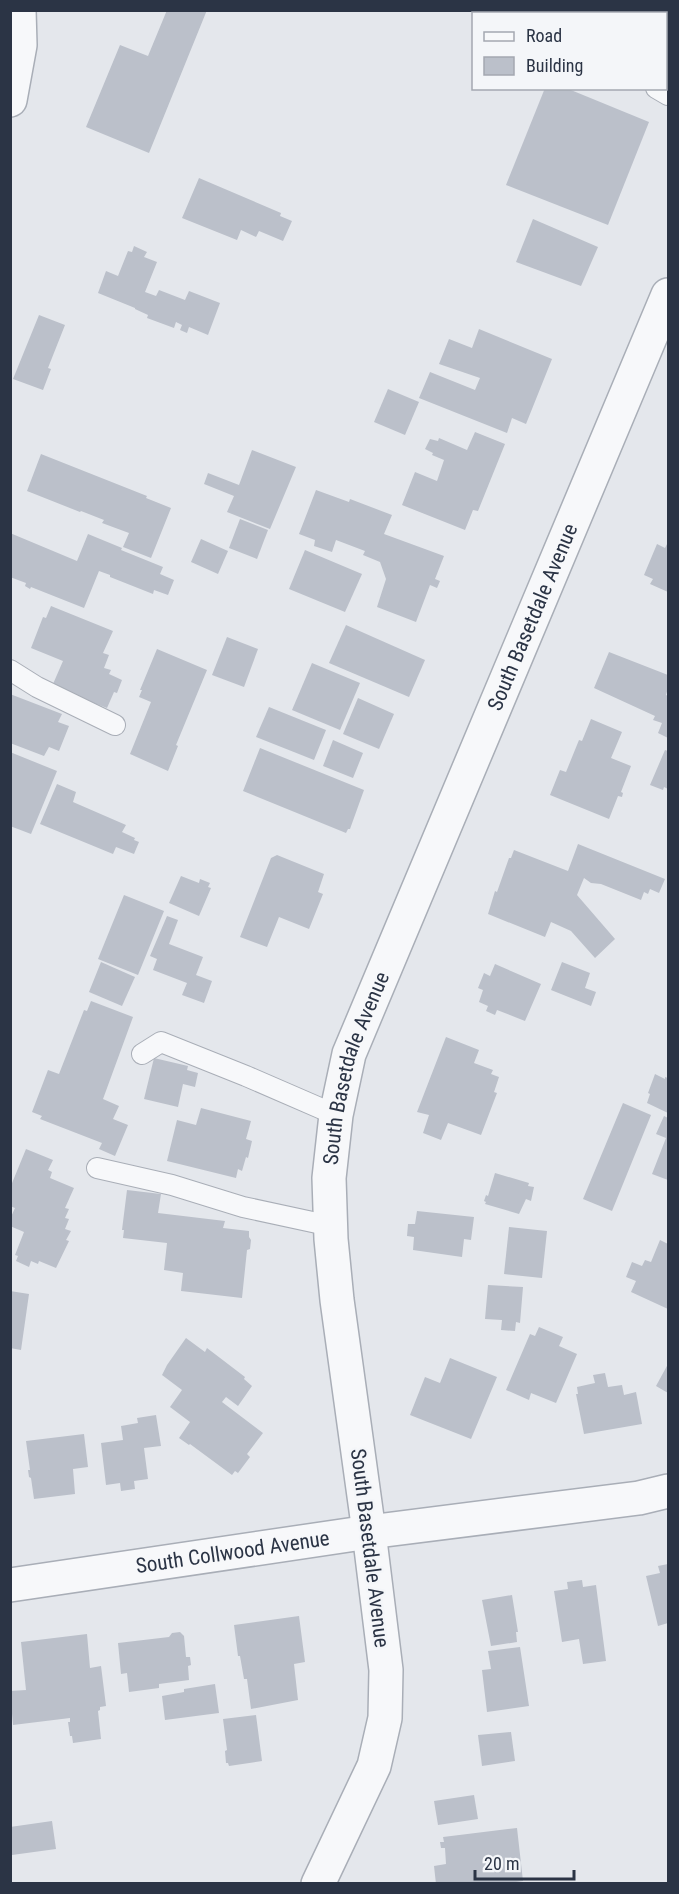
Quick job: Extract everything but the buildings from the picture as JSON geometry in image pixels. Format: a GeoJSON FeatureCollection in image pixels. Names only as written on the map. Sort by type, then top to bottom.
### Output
{"type":"FeatureCollection","features":[{"type":"Feature","properties":{"kind":"street"},"geometry":{"type":"LineString","coordinates":[[10,100],[20,45],[19,10]]}},
{"type":"Feature","properties":{"kind":"street","name":"South Basetdale Avenue"},"geometry":{"type":"LineString","coordinates":[[318,1884],[374,1766],[385,1718],[386,1670],[337,1300],[330,1226],[329,1178],[336,1115],[349,1054],[669,295]]}},
{"type":"Feature","properties":{"kind":"street","name":"South Collwood Avenue"},"geometry":{"type":"LineString","coordinates":[[10,1585],[369,1532],[639,1498],[669,1491]]}},
{"type":"Feature","properties":{"kind":"lane"},"geometry":{"type":"LineString","coordinates":[[10,670],[37,687],[115,725]]}},
{"type":"Feature","properties":{"kind":"lane"},"geometry":{"type":"LineString","coordinates":[[142,1054],[160,1042],[336,1115]]}},
{"type":"Feature","properties":{"kind":"lane"},"geometry":{"type":"LineString","coordinates":[[97,1168],[172,1185],[243,1207],[330,1226]]}}]}
